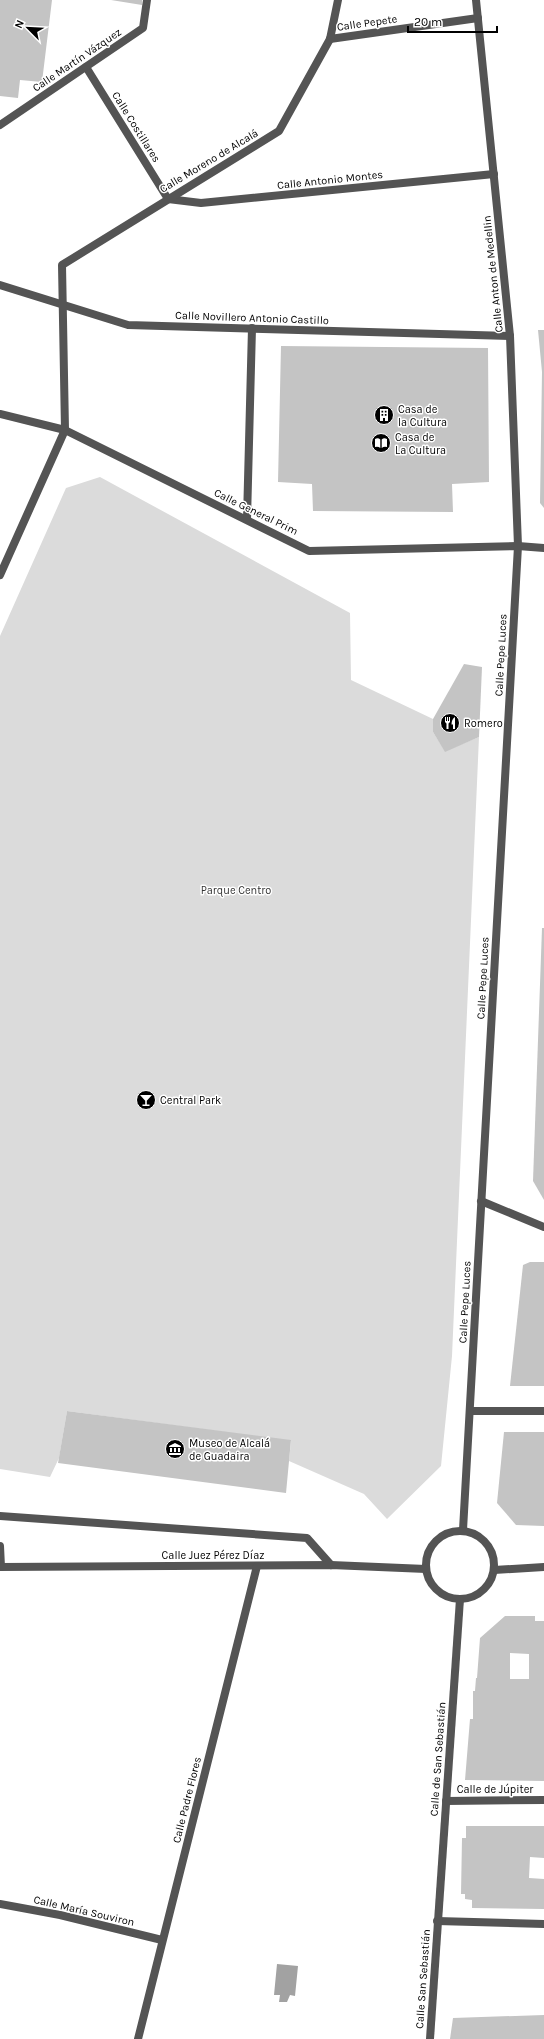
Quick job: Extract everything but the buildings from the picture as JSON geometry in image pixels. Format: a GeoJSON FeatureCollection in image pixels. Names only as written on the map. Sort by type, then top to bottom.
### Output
{"type":"FeatureCollection","features":[{"type":"Feature","properties":{"kind":"street","name":"Calle Martín Vázquez"},"geometry":{"type":"LineString","coordinates":[[0,125],[143,28],[147,0]]}},
{"type":"Feature","properties":{"kind":"street","name":"Calle Moreno de Alcalá"},"geometry":{"type":"LineString","coordinates":[[62,306],[62,265],[279,131],[330,39],[338,0]]}},
{"type":"Feature","properties":{"kind":"street","name":"Calle Anton de Medellin"},"geometry":{"type":"LineString","coordinates":[[476,0],[510,336],[518,546]]}},
{"type":"Feature","properties":{"kind":"street","name":"Calle Pepete"},"geometry":{"type":"LineString","coordinates":[[330,39],[478,18]]}},
{"type":"Feature","properties":{"kind":"street","name":"Calle Costillares"},"geometry":{"type":"LineString","coordinates":[[86,67],[168,200]]}},
{"type":"Feature","properties":{"kind":"street","name":"Calle Antonio Montes"},"geometry":{"type":"LineString","coordinates":[[168,200],[201,203],[494,174]]}},
{"type":"Feature","properties":{"kind":"street","name":"Calle Novillero Antonio Castillo"},"geometry":{"type":"LineString","coordinates":[[0,285],[62,306],[128,325],[510,336]]}},
{"type":"Feature","properties":{"kind":"street"},"geometry":{"type":"LineString","coordinates":[[0,575],[65,430],[62,306]]}},
{"type":"Feature","properties":{"kind":"street"},"geometry":{"type":"LineString","coordinates":[[247,520],[252,328]]}},
{"type":"Feature","properties":{"kind":"street","name":"Calle General Prim"},"geometry":{"type":"LineString","coordinates":[[0,414],[65,430],[309,551],[518,546],[544,548]]}},
{"type":"Feature","properties":{"kind":"street","name":"Calle Pepe Luces"},"geometry":{"type":"LineString","coordinates":[[463,1530],[518,546]]}},
{"type":"Feature","properties":{"kind":"street"},"geometry":{"type":"LineString","coordinates":[[481,1201],[544,1227]]}},
{"type":"Feature","properties":{"kind":"street"},"geometry":{"type":"LineString","coordinates":[[470,1412],[544,1411]]}},
{"type":"Feature","properties":{"kind":"street"},"geometry":{"type":"LineString","coordinates":[[0,1516],[306,1538],[330,1565]]}},
{"type":"Feature","properties":{"kind":"street"},"geometry":{"type":"LineString","coordinates":[[463,1530],[476,1534],[486,1543],[492,1554],[494,1570],[490,1582],[480,1592],[460,1599],[446,1596],[435,1589],[429,1580],[426,1569],[426,1557],[432,1544],[448,1532],[463,1530]]}},
{"type":"Feature","properties":{"kind":"street"},"geometry":{"type":"LineString","coordinates":[[0,1546],[1,1567]]}},
{"type":"Feature","properties":{"kind":"street","name":"Calle Juez Pérez Díaz"},"geometry":{"type":"LineString","coordinates":[[1,1567],[330,1565],[426,1569]]}},
{"type":"Feature","properties":{"kind":"street","name":"Calle Padre Flores"},"geometry":{"type":"LineString","coordinates":[[138,2039],[257,1566]]}},
{"type":"Feature","properties":{"kind":"street"},"geometry":{"type":"LineString","coordinates":[[494,1570],[544,1568]]}},
{"type":"Feature","properties":{"kind":"street","name":"Calle de San Sebastián"},"geometry":{"type":"LineString","coordinates":[[437,1921],[460,1599]]}},
{"type":"Feature","properties":{"kind":"street","name":"Calle de Júpiter"},"geometry":{"type":"LineString","coordinates":[[446,1801],[544,1800]]}},
{"type":"Feature","properties":{"kind":"street","name":"Calle María Souviron"},"geometry":{"type":"LineString","coordinates":[[0,1904],[60,1915],[162,1940]]}},
{"type":"Feature","properties":{"kind":"street"},"geometry":{"type":"LineString","coordinates":[[437,1921],[544,1924]]}},
{"type":"Feature","properties":{"kind":"street","name":"Calle San Sebastián"},"geometry":{"type":"LineString","coordinates":[[430,2039],[437,1921]]}},
{"type":"Feature","properties":{"kind":"green space","name":"Parque Centro"},"geometry":{"type":"Polygon","coordinates":[[[100,477],[350,613],[351,680],[433,719],[433,732],[445,751],[479,737],[452,1356],[441,1466],[387,1519],[364,1494],[289,1461],[291,1441],[67,1411],[59,1458],[50,1477],[0,1469],[0,636],[66,488],[100,477]]]}},
{"type":"Feature","properties":{"kind":"shaded area"},"geometry":{"type":"Polygon","coordinates":[[[277,1964],[298,1966],[295,1996],[290,1995],[287,2002],[279,2002],[280,1995],[274,1995],[277,1964]]]}},
{"type":"Feature","properties":{"kind":"place","name":"Casa de la Cultura"},"geometry":{"type":"Point","coordinates":[384,415]}},
{"type":"Feature","properties":{"kind":"place","name":"Casa de La Cultura"},"geometry":{"type":"Point","coordinates":[381,443]}},
{"type":"Feature","properties":{"kind":"place","name":"Romero"},"geometry":{"type":"Point","coordinates":[450,723]}},
{"type":"Feature","properties":{"kind":"place","name":"Central Park"},"geometry":{"type":"Point","coordinates":[146,1100]}},
{"type":"Feature","properties":{"kind":"place","name":"Museo de Alcalá de Guadaira"},"geometry":{"type":"Point","coordinates":[175,1449]}}]}
